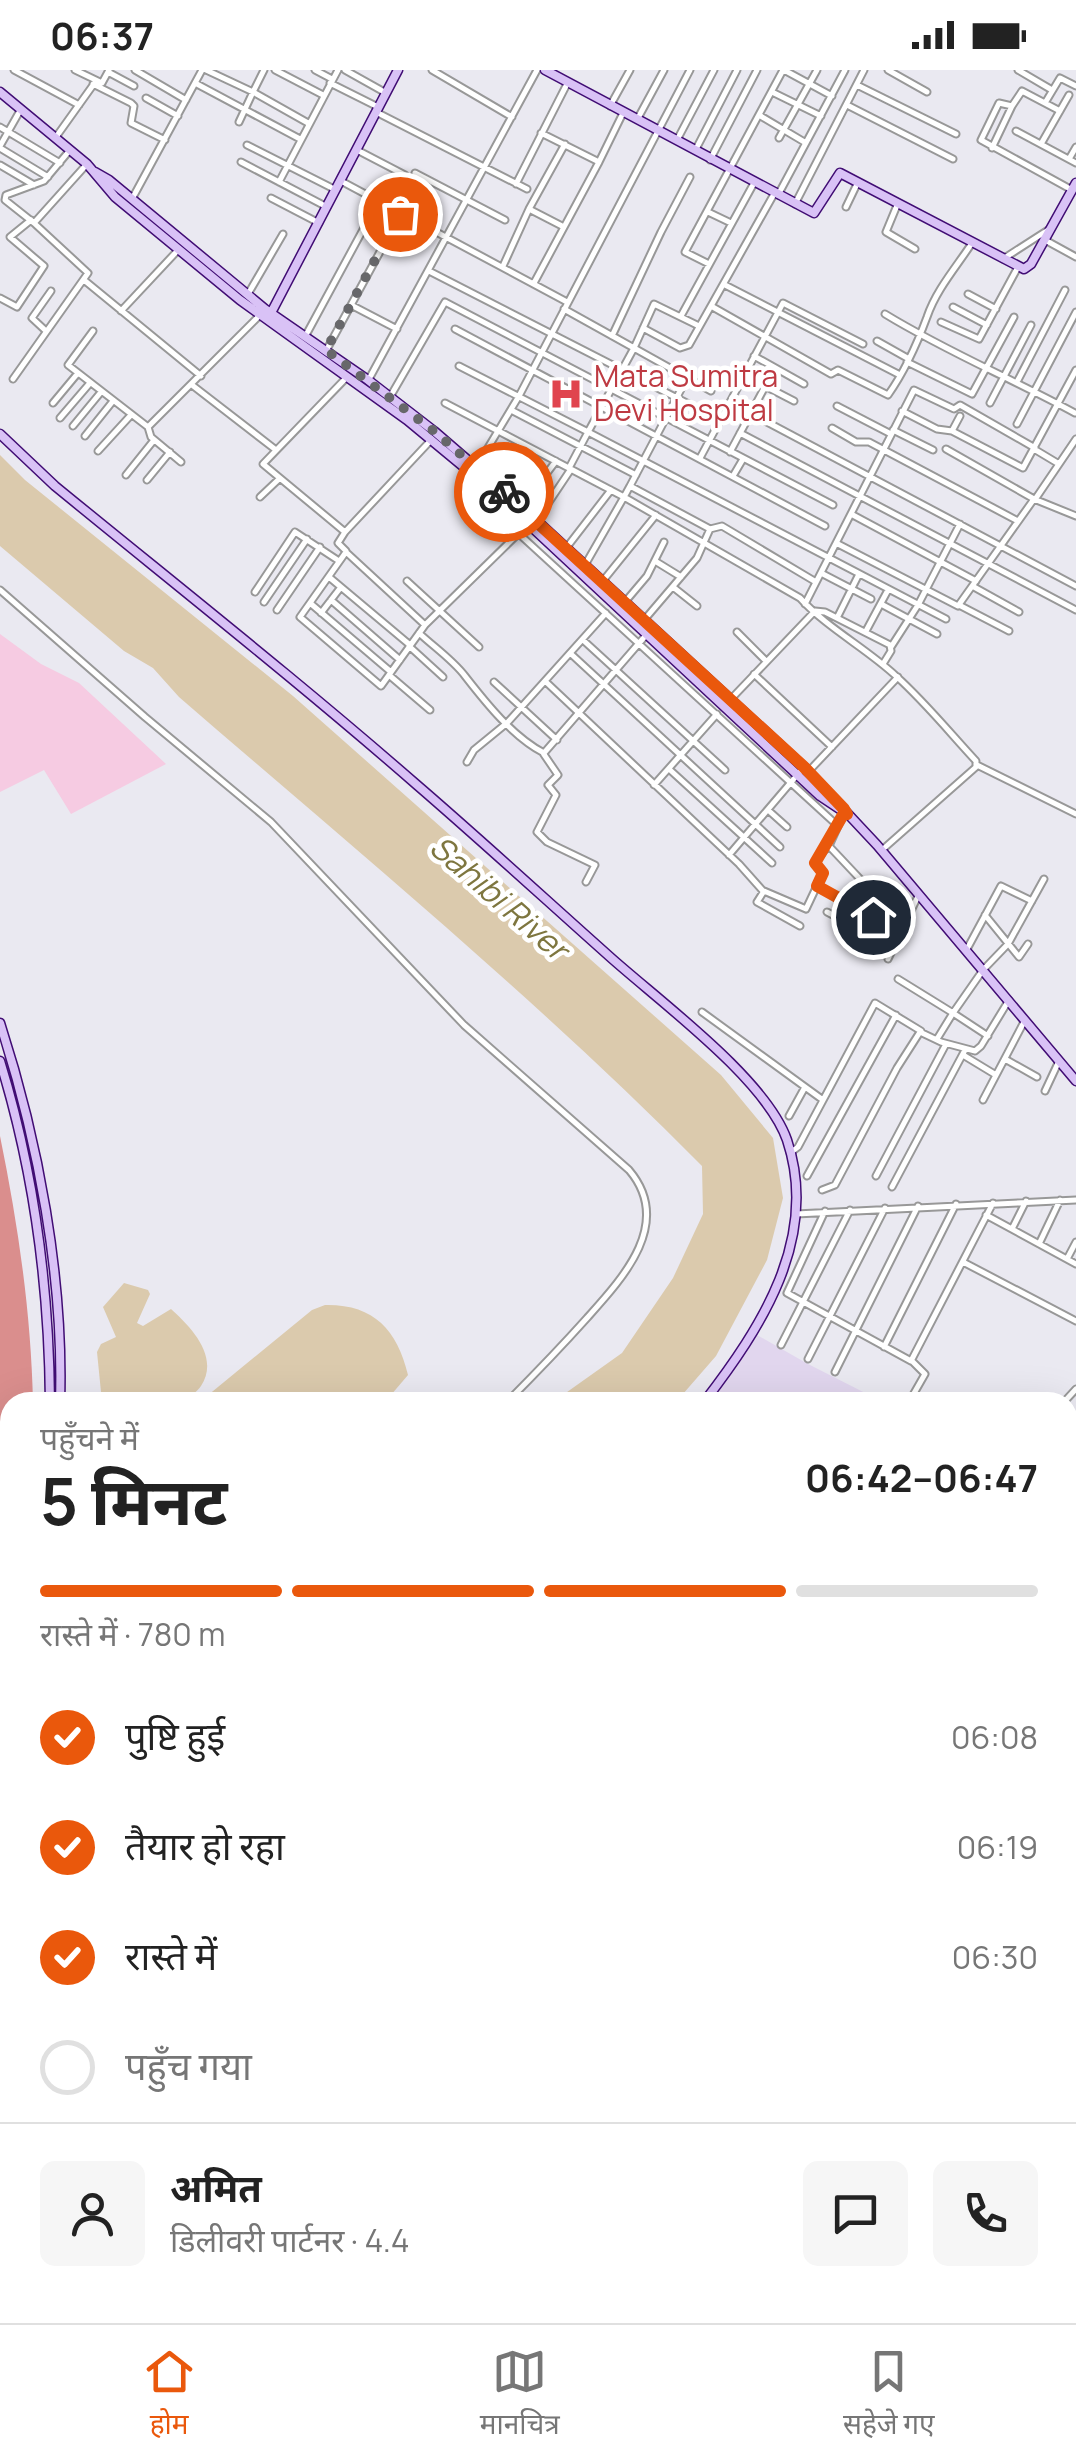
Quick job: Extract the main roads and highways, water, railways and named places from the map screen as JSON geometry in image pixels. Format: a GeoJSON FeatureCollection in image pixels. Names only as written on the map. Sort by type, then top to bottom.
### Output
{"type":"FeatureCollection","features":[{"type":"Feature","properties":{"kind":"water","name":"Sahibi River"},"geometry":{"type":"Polygon","coordinates":[[[0,455],[25,480],[293,696],[721,1075],[773,1138],[783,1198],[767,1260],[716,1356],[685,1392],[567,1392],[622,1353],[673,1278],[703,1214],[702,1166],[511,985],[179,697],[153,668],[124,651],[0,546],[0,455]]]}},
{"type":"Feature","properties":{"kind":"water"},"geometry":{"type":"Polygon","coordinates":[[[124,1283],[150,1294],[137,1323],[143,1326],[171,1309],[201,1343],[205,1354],[206,1375],[199,1388],[194,1392],[101,1392],[97,1352],[101,1344],[116,1337],[103,1307],[124,1283]]]}},
{"type":"Feature","properties":{"kind":"water"},"geometry":{"type":"Polygon","coordinates":[[[325,1305],[342,1306],[357,1309],[380,1322],[397,1345],[408,1375],[394,1392],[212,1392],[312,1310],[325,1305]]]}},
{"type":"Feature","properties":{"kind":"place","name":"Mata Sumitra Devi Hospital"},"geometry":{"type":"Point","coordinates":[566,394]}}]}
